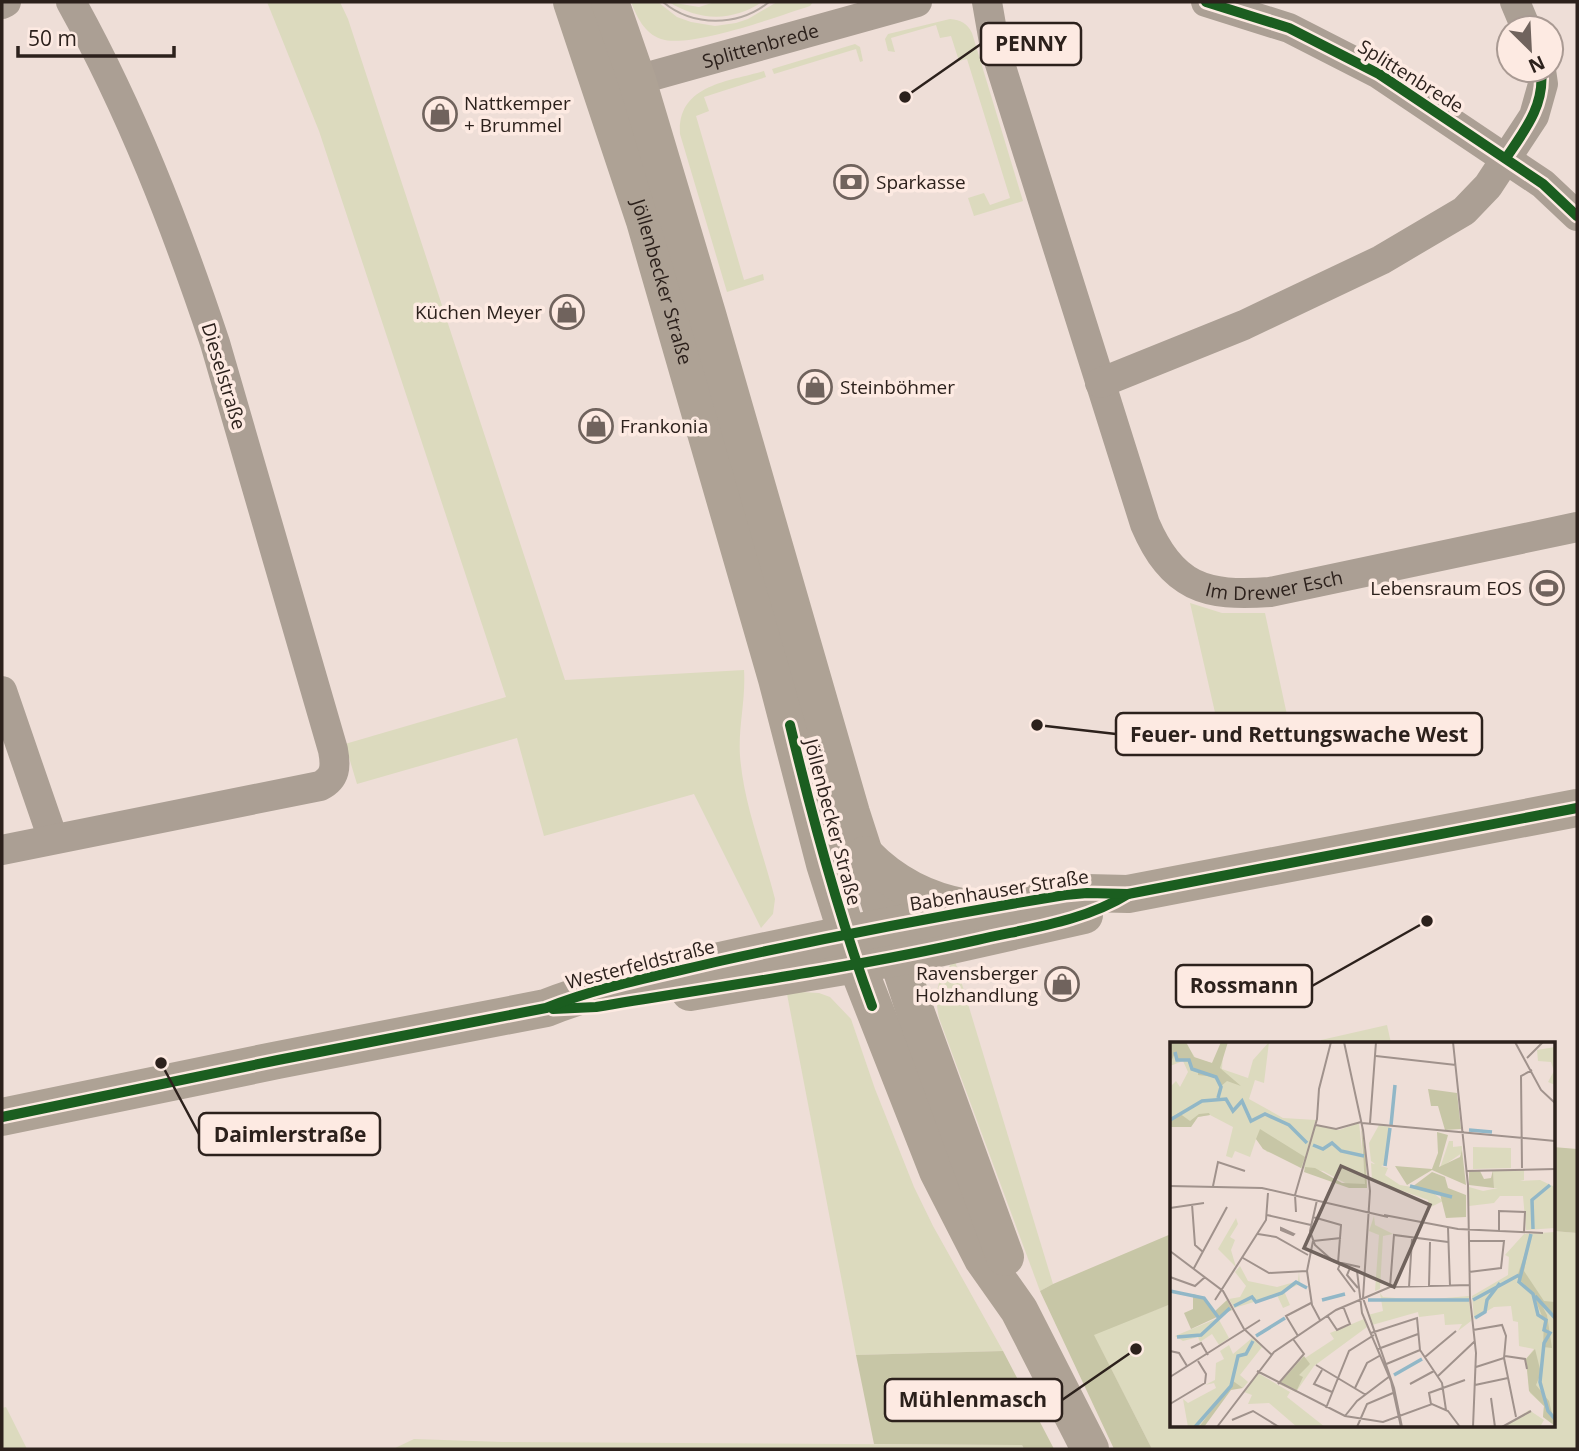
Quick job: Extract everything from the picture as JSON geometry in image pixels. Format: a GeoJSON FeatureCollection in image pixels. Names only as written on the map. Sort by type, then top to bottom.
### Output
{"type":"FeatureCollection","features":[{"type":"Feature","properties":{"kind":"main road","name":"Jöllenbecker Straße"},"geometry":{"type":"LineString","coordinates":[[572,2],[620,85],[711,327],[798,635],[892,942],[955,1124],[998,1236],[1019,1310]]}},
{"type":"Feature","properties":{"kind":"main road","name":"Jöllenbecker Straße"},"geometry":{"type":"LineString","coordinates":[[610,2],[620,85],[645,221],[777,679],[825,864],[852,950],[938,1171],[983,1259],[1019,1310],[1090,1449]]}},
{"type":"Feature","properties":{"kind":"main road"},"geometry":{"type":"LineString","coordinates":[[1128,894],[1577,808]]}},
{"type":"Feature","properties":{"kind":"main road"},"geometry":{"type":"LineString","coordinates":[[865,855],[880,870],[914,892],[938,902],[975,910]]}},
{"type":"Feature","properties":{"kind":"main road"},"geometry":{"type":"LineString","coordinates":[[775,949],[803,929],[819,889],[825,864]]}},
{"type":"Feature","properties":{"kind":"main road","name":"Babenhauser Straße"},"geometry":{"type":"LineString","coordinates":[[892,942],[975,910],[1065,895],[1128,894]]}},
{"type":"Feature","properties":{"kind":"main road","name":"Babenhauser Straße"},"geometry":{"type":"LineString","coordinates":[[892,942],[1075,918],[1110,905],[1128,894]]}},
{"type":"Feature","properties":{"kind":"main road"},"geometry":{"type":"LineString","coordinates":[[852,950],[892,942]]}},
{"type":"Feature","properties":{"kind":"main road","name":"Westerfeldstraße"},"geometry":{"type":"LineString","coordinates":[[545,1008],[583,994],[775,949],[852,950]]}},
{"type":"Feature","properties":{"kind":"main road","name":"Westerfeldstraße"},"geometry":{"type":"LineString","coordinates":[[545,1008],[596,1007],[852,950]]}},
{"type":"Feature","properties":{"kind":"main road"},"geometry":{"type":"LineString","coordinates":[[2,1117],[545,1008]]}},
{"type":"Feature","properties":{"kind":"street","name":"Dieselstraße"},"geometry":{"type":"LineString","coordinates":[[53,839],[320,786],[330,780],[335,766],[330,737],[195,283],[171,216],[137,137],[71,2]]}},
{"type":"Feature","properties":{"kind":"street","name":"Splittenbrede"},"geometry":{"type":"LineString","coordinates":[[620,85],[917,2]]}},
{"type":"Feature","properties":{"kind":"street","name":"Im Drewer Esch"},"geometry":{"type":"LineString","coordinates":[[987,2],[995,48],[1145,524],[1155,548],[1171,568],[1185,580],[1214,591],[1241,594],[1270,592],[1577,527]]}},
{"type":"Feature","properties":{"kind":"street","name":"Splittenbrede"},"geometry":{"type":"LineString","coordinates":[[1206,2],[1289,28],[1379,74],[1543,184],[1577,216]]}},
{"type":"Feature","properties":{"kind":"street"},"geometry":{"type":"LineString","coordinates":[[1100,383],[1244,325],[1381,260],[1464,211],[1488,186],[1534,116],[1543,84]]}},
{"type":"Feature","properties":{"kind":"street"},"geometry":{"type":"LineString","coordinates":[[2,691],[53,839],[2,850]]}},
{"type":"Feature","properties":{"kind":"shaded area"},"geometry":{"type":"Polygon","coordinates":[[[267,2],[340,2],[348,19],[565,680],[744,670],[740,745],[742,775],[775,899],[773,914],[761,928],[694,794],[544,836],[517,738],[357,784],[345,744],[506,697],[319,131],[267,2]]]}},
{"type":"Feature","properties":{"kind":"shaded area"},"geometry":{"type":"Polygon","coordinates":[[[631,2],[658,2],[677,17],[715,26],[748,19],[777,2],[813,2],[810,6],[734,30],[674,41],[661,39],[650,33],[631,2]]]}},
{"type":"Feature","properties":{"kind":"shaded area"},"geometry":{"type":"Polygon","coordinates":[[[669,2],[699,7],[715,2],[762,2],[739,13],[716,17],[692,13],[669,2]]]}},
{"type":"Feature","properties":{"kind":"shaded area"},"geometry":{"type":"Polygon","coordinates":[[[950,19],[963,23],[972,33],[1023,201],[974,216],[968,198],[984,193],[990,205],[1010,198],[967,59],[959,61],[951,36],[940,38],[936,25],[891,38],[895,52],[888,51],[885,39],[888,34],[950,19]]]}},
{"type":"Feature","properties":{"kind":"shaded area"},"geometry":{"type":"Polygon","coordinates":[[[855,44],[860,47],[863,61],[860,62],[856,49],[774,74],[772,69],[855,44]]]}},
{"type":"Feature","properties":{"kind":"shaded area"},"geometry":{"type":"Polygon","coordinates":[[[764,71],[766,77],[704,97],[709,111],[696,116],[744,280],[763,274],[764,280],[727,292],[680,134],[681,118],[687,105],[707,88],[764,71]]]}},
{"type":"Feature","properties":{"kind":"shaded area"},"geometry":{"type":"Polygon","coordinates":[[[1190,603],[1222,613],[1265,613],[1292,738],[1224,752],[1190,603]]]}},
{"type":"Feature","properties":{"kind":"shaded area"},"geometry":{"type":"Polygon","coordinates":[[[955,961],[1053,1284],[1040,1291],[939,1018],[938,987],[944,973],[955,961]]]}},
{"type":"Feature","properties":{"kind":"shaded area"},"geometry":{"type":"Polygon","coordinates":[[[801,992],[830,997],[851,1019],[875,1089],[914,1187],[1003,1351],[856,1355],[787,994],[801,992]]]}},
{"type":"Feature","properties":{"kind":"shaded area"},"geometry":{"type":"Polygon","coordinates":[[[1387,1025],[1391,1042],[1322,1042],[1321,1040],[1387,1025]]]}},
{"type":"Feature","properties":{"kind":"shaded area"},"geometry":{"type":"Polygon","coordinates":[[[1554,1231],[1577,1233],[1577,1449],[1152,1449],[1093,1334],[1170,1304],[1170,1426],[1554,1426],[1554,1231]]]}},
{"type":"Feature","properties":{"kind":"shaded area"},"geometry":{"type":"Polygon","coordinates":[[[6,1407],[27,1449],[2,1449],[2,1408],[6,1407]]]}},
{"type":"Feature","properties":{"kind":"shaded area"},"geometry":{"type":"Polygon","coordinates":[[[414,1439],[502,1442],[1022,1445],[1024,1449],[393,1449],[414,1439]]]}},
{"type":"Feature","properties":{"kind":"green space"},"geometry":{"type":"Polygon","coordinates":[[[1554,1147],[1577,1149],[1577,1233],[1554,1231],[1554,1147]]]}},
{"type":"Feature","properties":{"kind":"green space"},"geometry":{"type":"Polygon","coordinates":[[[1170,1234],[1170,1304],[1094,1335],[1152,1449],[1114,1449],[1040,1291],[1170,1234]]]}},
{"type":"Feature","properties":{"kind":"green space"},"geometry":{"type":"Polygon","coordinates":[[[1003,1351],[1054,1449],[1024,1449],[1022,1445],[874,1444],[856,1355],[1003,1351]]]}},
{"type":"Feature","properties":{"kind":"tram line"},"geometry":{"type":"LineString","coordinates":[[663,2],[688,16],[716,21],[744,16],[769,2]]}},
{"type":"Feature","properties":{"kind":"cycle path"},"geometry":{"type":"LineString","coordinates":[[1206,2],[1289,28],[1379,74],[1543,184],[1577,216]]}},
{"type":"Feature","properties":{"kind":"cycle path"},"geometry":{"type":"LineString","coordinates":[[1506,158],[1532,117],[1541,84]]}},
{"type":"Feature","properties":{"kind":"cycle path"},"geometry":{"type":"LineString","coordinates":[[790,725],[827,867],[872,1006]]}},
{"type":"Feature","properties":{"kind":"cycle path"},"geometry":{"type":"LineString","coordinates":[[2,1117],[546,1008],[632,981],[849,934],[1065,895],[1128,894],[1577,808]]}},
{"type":"Feature","properties":{"kind":"cycle path"},"geometry":{"type":"LineString","coordinates":[[553,1009],[596,1007],[930,950],[1074,918],[1111,904],[1128,894]]}},
{"type":"Feature","properties":{"kind":"place","name":"PENNY"},"geometry":{"type":"Point","coordinates":[905,97]}},
{"type":"Feature","properties":{"kind":"place","name":"Nattkemper + Brummel"},"geometry":{"type":"Point","coordinates":[440,114]}},
{"type":"Feature","properties":{"kind":"place","name":"Sparkasse"},"geometry":{"type":"Point","coordinates":[851,182]}},
{"type":"Feature","properties":{"kind":"place","name":"Küchen Meyer"},"geometry":{"type":"Point","coordinates":[567,312]}},
{"type":"Feature","properties":{"kind":"place","name":"Steinböhmer"},"geometry":{"type":"Point","coordinates":[815,387]}},
{"type":"Feature","properties":{"kind":"place","name":"Frankonia"},"geometry":{"type":"Point","coordinates":[596,426]}},
{"type":"Feature","properties":{"kind":"place","name":"Lebensraum EOS"},"geometry":{"type":"Point","coordinates":[1547,588]}},
{"type":"Feature","properties":{"kind":"place","name":"Feuer- und Rettungswache West"},"geometry":{"type":"Point","coordinates":[1037,725]}},
{"type":"Feature","properties":{"kind":"place","name":"Rossmann"},"geometry":{"type":"Point","coordinates":[1427,921]}},
{"type":"Feature","properties":{"kind":"place","name":"Ravensberger Holzhandlung"},"geometry":{"type":"Point","coordinates":[1062,984]}},
{"type":"Feature","properties":{"kind":"place","name":"Daimlerstraße"},"geometry":{"type":"Point","coordinates":[161,1063]}},
{"type":"Feature","properties":{"kind":"place","name":"Mühlenmasch"},"geometry":{"type":"Point","coordinates":[1136,1349]}}]}
